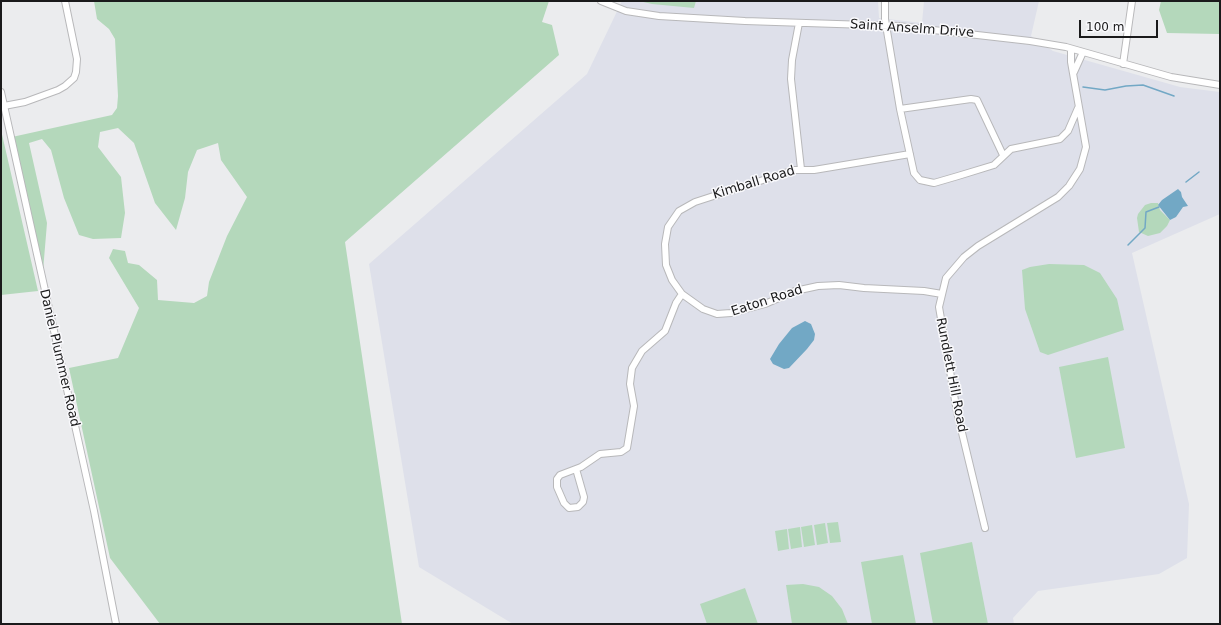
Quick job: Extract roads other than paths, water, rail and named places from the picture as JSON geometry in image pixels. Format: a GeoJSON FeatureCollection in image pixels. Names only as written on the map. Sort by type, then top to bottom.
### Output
{"type":"FeatureCollection","features":[{"type":"Feature","properties":{"kind":"street"},"geometry":{"type":"LineString","coordinates":[[4,106],[25,102],[58,90],[74,78],[77,60],[65,1]]}},
{"type":"Feature","properties":{"kind":"street","name":"Saint Anselm Drive"},"geometry":{"type":"LineString","coordinates":[[601,1],[626,11],[659,16],[886,26],[997,37],[1071,49],[1172,77],[1220,85]]}},
{"type":"Feature","properties":{"kind":"street"},"geometry":{"type":"LineString","coordinates":[[885,1],[886,26],[900,109],[916,177],[928,183],[941,181],[990,166],[996,163],[1002,156],[1013,148],[1062,138],[1068,131],[1078,108]]}},
{"type":"Feature","properties":{"kind":"street"},"geometry":{"type":"LineString","coordinates":[[1124,64],[1132,1]]}},
{"type":"Feature","properties":{"kind":"street","name":"Kimball Road"},"geometry":{"type":"LineString","coordinates":[[682,294],[668,270],[664,250],[666,231],[672,219],[679,211],[695,202],[801,169],[791,79],[792,60],[799,23]]}},
{"type":"Feature","properties":{"kind":"street","name":"Rundlett Hill Road"},"geometry":{"type":"LineString","coordinates":[[985,528],[957,412],[939,307],[946,278],[970,252],[1045,206],[1065,191],[1080,169],[1086,150],[1078,108],[1074,72],[1071,62],[1071,49]]}},
{"type":"Feature","properties":{"kind":"street"},"geometry":{"type":"LineString","coordinates":[[1074,72],[1083,52]]}},
{"type":"Feature","properties":{"kind":"street","name":"Daniel Plummer Road"},"geometry":{"type":"LineString","coordinates":[[1,92],[94,511],[116,624]]}},
{"type":"Feature","properties":{"kind":"street"},"geometry":{"type":"LineString","coordinates":[[900,109],[971,99],[977,100],[1002,156]]}},
{"type":"Feature","properties":{"kind":"street"},"geometry":{"type":"LineString","coordinates":[[801,169],[814,170],[910,154]]}},
{"type":"Feature","properties":{"kind":"street","name":"Eaton Road"},"geometry":{"type":"LineString","coordinates":[[682,294],[703,309],[717,314],[725,314],[767,303],[795,291],[818,286],[924,290],[942,294]]}},
{"type":"Feature","properties":{"kind":"street"},"geometry":{"type":"LineString","coordinates":[[576,470],[584,497],[583,502],[578,507],[569,508],[564,503],[557,487],[556,480],[560,475],[576,470],[600,454],[621,452],[627,448],[634,406],[630,384],[632,368],[639,355],[665,331],[676,303],[682,294]]}},
{"type":"Feature","properties":{"kind":"water"},"geometry":{"type":"Polygon","coordinates":[[[1178,189],[1188,206],[1183,207],[1176,217],[1170,220],[1158,205],[1162,200],[1178,189]]]}},
{"type":"Feature","properties":{"kind":"water"},"geometry":{"type":"Polygon","coordinates":[[[805,321],[811,324],[815,334],[814,340],[789,368],[784,369],[773,364],[770,359],[779,344],[792,328],[805,321]]]}},
{"type":"Feature","properties":{"kind":"waterway"},"geometry":{"type":"LineString","coordinates":[[1083,87],[1105,90],[1126,86],[1143,85],[1174,96]]}},
{"type":"Feature","properties":{"kind":"waterway"},"geometry":{"type":"LineString","coordinates":[[1186,182],[1199,172]]}},
{"type":"Feature","properties":{"kind":"waterway"},"geometry":{"type":"LineString","coordinates":[[1128,245],[1145,228],[1146,212],[1159,207]]}}]}
